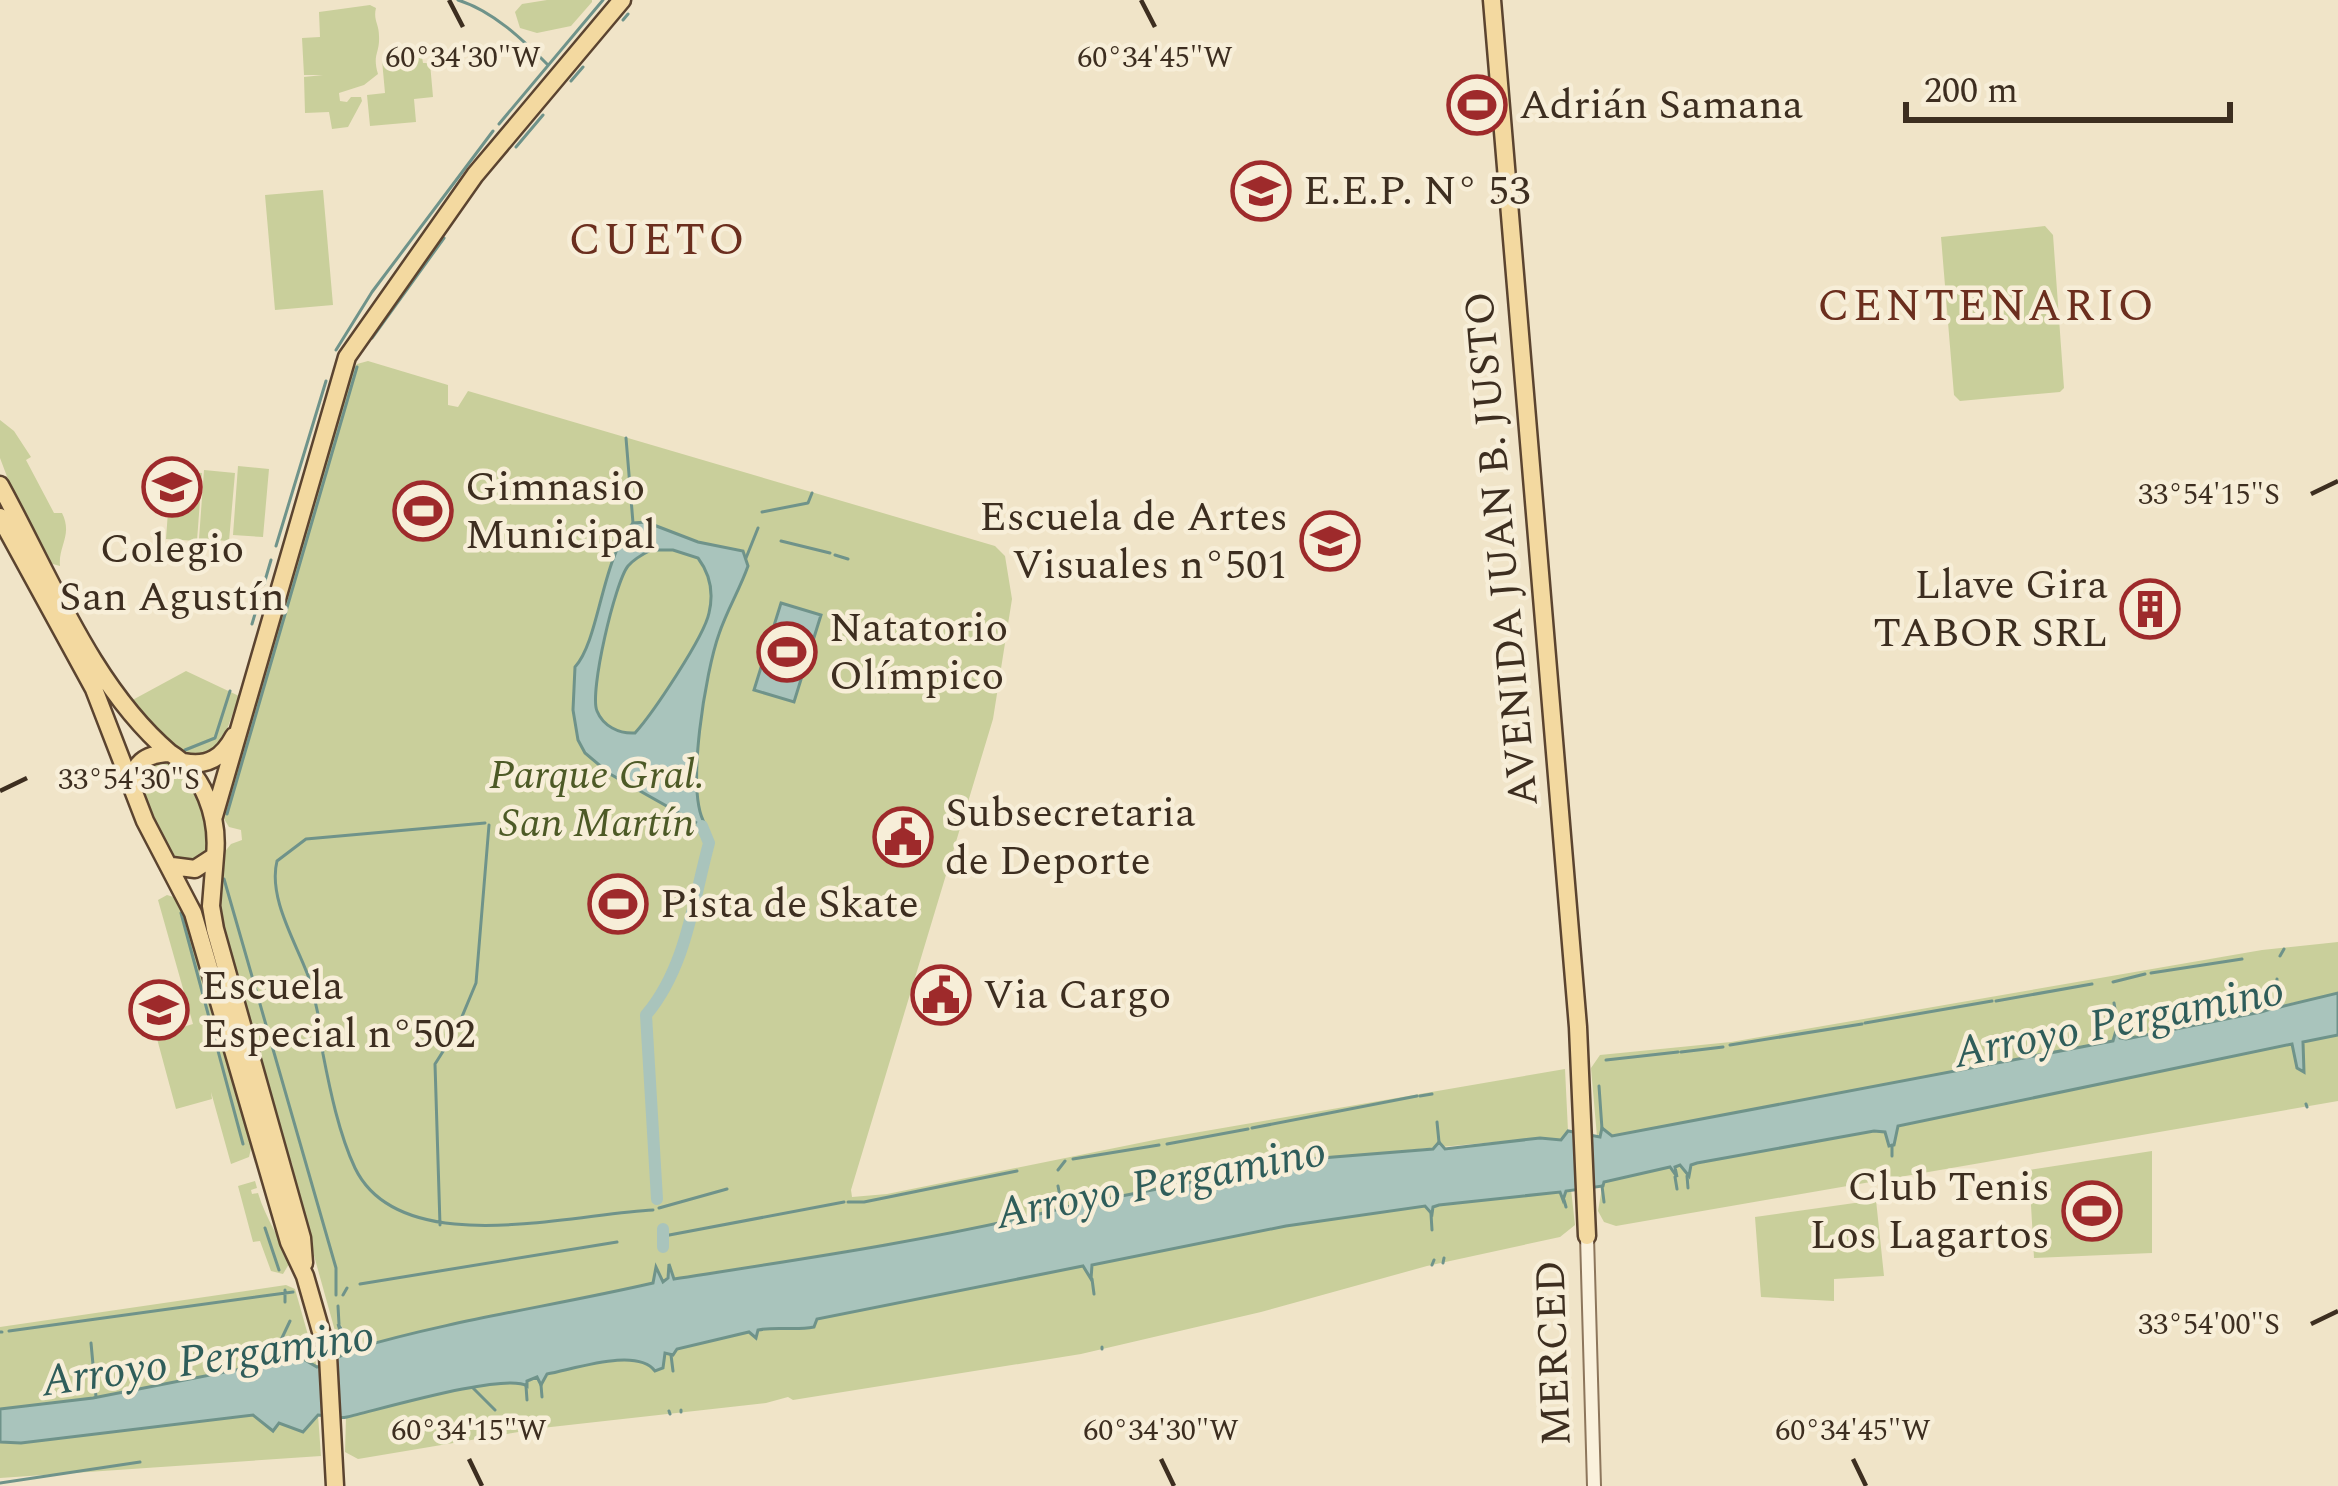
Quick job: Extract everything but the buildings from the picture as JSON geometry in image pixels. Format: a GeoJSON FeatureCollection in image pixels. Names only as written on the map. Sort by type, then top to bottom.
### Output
{"type":"FeatureCollection","features":[{"type":"Feature","properties":{"kind":"main road"},"geometry":{"type":"LineString","coordinates":[[214,816],[346,358],[475,175],[622,0]]}},
{"type":"Feature","properties":{"kind":"main road","name":"AVENIDA JUAN B. JUSTO"},"geometry":{"type":"LineString","coordinates":[[1492,0],[1581,1091],[1586,1227]]}},
{"type":"Feature","properties":{"kind":"main road"},"geometry":{"type":"LineString","coordinates":[[0,484],[103,677],[133,718],[177,757],[214,816],[217,835],[211,906],[215,929],[302,1238],[305,1276]]}},
{"type":"Feature","properties":{"kind":"main road"},"geometry":{"type":"LineString","coordinates":[[0,517],[94,689],[134,796],[172,866],[200,932],[289,1242],[305,1276],[328,1357],[335,1486]]}},
{"type":"Feature","properties":{"kind":"main road"},"geometry":{"type":"LineString","coordinates":[[134,796],[135,767],[144,757],[208,763],[238,730]]}},
{"type":"Feature","properties":{"kind":"main road"},"geometry":{"type":"LineString","coordinates":[[172,866],[195,869],[215,856]]}},
{"type":"Feature","properties":{"kind":"street","name":"MERCED"},"geometry":{"type":"LineString","coordinates":[[1586,1227],[1594,1486]]}},
{"type":"Feature","properties":{"kind":"green space"},"geometry":{"type":"Polygon","coordinates":[[[592,2],[571,26],[537,33],[520,28],[515,12],[522,4],[592,2]]]}},
{"type":"Feature","properties":{"kind":"green space"},"geometry":{"type":"Polygon","coordinates":[[[376,8],[378,74],[364,85],[339,93],[340,101],[361,97],[362,101],[348,127],[332,129],[329,112],[305,113],[304,77],[323,75],[304,75],[302,38],[320,37],[319,12],[376,8]]]}},
{"type":"Feature","properties":{"kind":"green space"},"geometry":{"type":"Polygon","coordinates":[[[422,57],[423,63],[430,63],[433,97],[414,99],[416,122],[370,126],[367,95],[385,93],[382,60],[422,57]]]}},
{"type":"Feature","properties":{"kind":"green space"},"geometry":{"type":"Polygon","coordinates":[[[323,190],[333,305],[275,310],[265,195],[323,190]]]}},
{"type":"Feature","properties":{"kind":"green space"},"geometry":{"type":"Polygon","coordinates":[[[2045,226],[2053,235],[2064,388],[1960,401],[1954,395],[1941,237],[2045,226]]]}},
{"type":"Feature","properties":{"kind":"green space","name":"Parque Gral. San Martín"},"geometry":{"type":"Polygon","coordinates":[[[368,361],[448,385],[448,405],[458,407],[468,391],[995,546],[1005,556],[1012,599],[993,719],[852,1197],[1565,1069],[1568,1131],[1561,1140],[1309,1159],[1066,1207],[1060,1196],[1061,1208],[987,1227],[674,1280],[670,1272],[663,1282],[656,1267],[653,1283],[354,1349],[341,1325],[347,1353],[342,1356],[292,1163],[218,920],[223,854],[242,840],[241,830],[229,827],[221,814],[351,372],[368,361]]]}},
{"type":"Feature","properties":{"kind":"green space"},"geometry":{"type":"Polygon","coordinates":[[[0,420],[14,431],[31,457],[26,460],[54,513],[62,513],[66,528],[60,566],[49,563],[17,503],[0,458],[0,420]]]}},
{"type":"Feature","properties":{"kind":"green space"},"geometry":{"type":"Polygon","coordinates":[[[238,466],[269,469],[263,537],[233,535],[238,466]]]}},
{"type":"Feature","properties":{"kind":"green space"},"geometry":{"type":"Polygon","coordinates":[[[171,470],[202,473],[197,541],[166,539],[171,470]]]}},
{"type":"Feature","properties":{"kind":"green space"},"geometry":{"type":"Polygon","coordinates":[[[204,470],[235,473],[229,541],[199,539],[204,470]]]}},
{"type":"Feature","properties":{"kind":"green space"},"geometry":{"type":"Polygon","coordinates":[[[186,671],[239,696],[221,746],[203,757],[171,743],[127,703],[186,671]]]}},
{"type":"Feature","properties":{"kind":"green space"},"geometry":{"type":"Polygon","coordinates":[[[164,758],[184,777],[201,809],[208,848],[194,862],[179,860],[172,853],[147,807],[141,768],[164,758]]]}},
{"type":"Feature","properties":{"kind":"green space"},"geometry":{"type":"Polygon","coordinates":[[[167,895],[180,899],[188,911],[253,1140],[249,1157],[231,1164],[211,1092],[212,1099],[176,1109],[156,1035],[193,1024],[158,900],[167,895]]]}},
{"type":"Feature","properties":{"kind":"green space"},"geometry":{"type":"Polygon","coordinates":[[[2338,942],[2338,993],[2126,1039],[2120,1038],[2118,1027],[2113,1041],[1612,1136],[1602,1130],[1597,1137],[1591,1068],[1600,1055],[1731,1042],[2262,950],[2338,942]]]}},
{"type":"Feature","properties":{"kind":"green space"},"geometry":{"type":"Polygon","coordinates":[[[2338,1035],[2338,1101],[1616,1226],[1604,1222],[1598,1211],[1603,1182],[1670,1167],[1677,1176],[1675,1166],[1680,1165],[1688,1176],[1691,1164],[1874,1131],[1896,1139],[1898,1127],[2292,1044],[2297,1068],[2303,1064],[2303,1042],[2338,1035]]]}},
{"type":"Feature","properties":{"kind":"green space","name":"Club Tenis Los Lagartos"},"geometry":{"type":"Polygon","coordinates":[[[2152,1151],[2152,1253],[2034,1258],[2029,1170],[2152,1151]]]}},
{"type":"Feature","properties":{"kind":"green space"},"geometry":{"type":"Polygon","coordinates":[[[255,1181],[252,1194],[258,1193],[289,1264],[283,1274],[271,1271],[260,1241],[253,1242],[238,1186],[255,1181]]]}},
{"type":"Feature","properties":{"kind":"green space"},"geometry":{"type":"Polygon","coordinates":[[[1571,1189],[1575,1225],[1560,1237],[1081,1354],[793,1400],[542,1428],[358,1459],[345,1452],[346,1417],[410,1399],[539,1380],[547,1374],[603,1362],[633,1360],[653,1368],[665,1353],[673,1355],[677,1349],[749,1332],[757,1338],[758,1330],[814,1327],[817,1319],[1084,1266],[1091,1278],[1092,1265],[1286,1226],[1425,1206],[1432,1214],[1439,1205],[1561,1192],[1563,1200],[1565,1191],[1571,1189]]]}},
{"type":"Feature","properties":{"kind":"green space"},"geometry":{"type":"Polygon","coordinates":[[[1876,1200],[1884,1276],[1834,1279],[1834,1301],[1761,1297],[1755,1217],[1876,1200]]]}},
{"type":"Feature","properties":{"kind":"green space"},"geometry":{"type":"Polygon","coordinates":[[[286,1285],[295,1289],[317,1367],[293,1353],[281,1352],[279,1359],[266,1364],[93,1398],[0,1409],[0,1327],[286,1285]]]}},
{"type":"Feature","properties":{"kind":"green space"},"geometry":{"type":"Polygon","coordinates":[[[253,1415],[274,1430],[278,1422],[306,1428],[318,1415],[321,1456],[0,1478],[0,1442],[253,1415]]]}},
{"type":"Feature","properties":{"kind":"water"},"geometry":{"type":"Polygon","coordinates":[[[646,522],[698,542],[743,551],[748,566],[719,634],[704,702],[697,759],[702,826],[610,774],[585,753],[578,740],[573,710],[575,667],[590,638],[614,557],[633,523],[646,522]],[[651,550],[630,563],[610,614],[600,661],[597,711],[603,721],[623,732],[635,733],[653,709],[709,613],[711,591],[702,564],[698,558],[673,550],[651,550]]]}},
{"type":"Feature","properties":{"kind":"water","name":"Natatorio Olímpico"},"geometry":{"type":"Polygon","coordinates":[[[781,603],[821,615],[794,702],[754,690],[781,603]]]}},
{"type":"Feature","properties":{"kind":"water"},"geometry":{"type":"Polygon","coordinates":[[[2338,993],[2338,1035],[2303,1042],[2304,1072],[2297,1068],[2292,1044],[1898,1126],[1894,1145],[1889,1146],[1885,1132],[1874,1131],[1697,1163],[1691,1165],[1689,1176],[1680,1165],[1675,1167],[1677,1177],[1670,1167],[1566,1191],[1563,1200],[1560,1192],[1439,1205],[1432,1214],[1425,1206],[1286,1226],[1092,1265],[1091,1279],[1083,1266],[817,1319],[814,1327],[758,1330],[756,1338],[749,1332],[677,1349],[673,1355],[665,1353],[663,1368],[655,1371],[646,1364],[620,1360],[547,1374],[541,1385],[537,1377],[527,1381],[527,1386],[494,1384],[347,1417],[318,1415],[303,1432],[279,1423],[273,1431],[253,1415],[0,1442],[0,1409],[93,1398],[266,1364],[279,1359],[280,1352],[293,1353],[317,1367],[347,1353],[338,1324],[354,1349],[653,1283],[656,1267],[663,1282],[669,1264],[674,1279],[819,1256],[1060,1209],[1060,1195],[1066,1207],[1309,1159],[1433,1149],[1439,1142],[1445,1149],[1540,1138],[1561,1140],[1568,1131],[1600,1137],[1602,1128],[1612,1136],[2113,1041],[2117,1027],[2120,1038],[2126,1039],[2338,993]]]}},
{"type":"Feature","properties":{"kind":"waterway"},"geometry":{"type":"LineString","coordinates":[[458,0],[495,19],[548,65]]}},
{"type":"Feature","properties":{"kind":"waterway"},"geometry":{"type":"LineString","coordinates":[[499,124],[603,0]]}},
{"type":"Feature","properties":{"kind":"waterway"},"geometry":{"type":"LineString","coordinates":[[623,20],[628,14]]}},
{"type":"Feature","properties":{"kind":"waterway"},"geometry":{"type":"LineString","coordinates":[[571,81],[583,67]]}},
{"type":"Feature","properties":{"kind":"waterway"},"geometry":{"type":"LineString","coordinates":[[516,147],[543,115]]}},
{"type":"Feature","properties":{"kind":"waterway"},"geometry":{"type":"LineString","coordinates":[[336,350],[372,292],[493,131]]}},
{"type":"Feature","properties":{"kind":"waterway"},"geometry":{"type":"LineString","coordinates":[[372,338],[444,238]]}},
{"type":"Feature","properties":{"kind":"waterway"},"geometry":{"type":"LineString","coordinates":[[227,814],[357,367]]}},
{"type":"Feature","properties":{"kind":"waterway"},"geometry":{"type":"LineString","coordinates":[[276,546],[326,381]]}},
{"type":"Feature","properties":{"kind":"waterway"},"geometry":{"type":"LineString","coordinates":[[626,438],[633,523]]}},
{"type":"Feature","properties":{"kind":"waterway"},"geometry":{"type":"LineString","coordinates":[[762,512],[808,503],[812,493]]}},
{"type":"Feature","properties":{"kind":"waterway"},"geometry":{"type":"LineString","coordinates":[[746,558],[758,528]]}},
{"type":"Feature","properties":{"kind":"waterway"},"geometry":{"type":"LineString","coordinates":[[781,541],[830,553]]}},
{"type":"Feature","properties":{"kind":"waterway"},"geometry":{"type":"LineString","coordinates":[[835,555],[848,559]]}},
{"type":"Feature","properties":{"kind":"waterway"},"geometry":{"type":"LineString","coordinates":[[264,584],[271,560]]}},
{"type":"Feature","properties":{"kind":"waterway"},"geometry":{"type":"LineString","coordinates":[[252,624],[261,594]]}},
{"type":"Feature","properties":{"kind":"waterway"},"geometry":{"type":"LineString","coordinates":[[185,750],[215,738],[230,691]]}},
{"type":"Feature","properties":{"kind":"waterway"},"geometry":{"type":"LineString","coordinates":[[485,823],[306,839],[277,861],[279,904],[311,984],[332,1097],[355,1168],[377,1197],[409,1214],[447,1223],[534,1223],[653,1210]]}},
{"type":"Feature","properties":{"kind":"waterway"},"geometry":{"type":"LineString","coordinates":[[440,1225],[435,1064],[456,1031],[476,983],[489,825]]}},
{"type":"Feature","properties":{"kind":"waterway"},"geometry":{"type":"LineString","coordinates":[[657,1199],[646,1015],[670,977],[686,933],[709,843],[702,826]]}},
{"type":"Feature","properties":{"kind":"waterway","name":"Arroyo Pergamino"},"geometry":{"type":"LineString","coordinates":[[224,879],[336,1268],[336,1295]]}},
{"type":"Feature","properties":{"kind":"waterway"},"geometry":{"type":"LineString","coordinates":[[181,913],[243,1144]]}},
{"type":"Feature","properties":{"kind":"waterway","name":"Arroyo Pergamino"},"geometry":{"type":"LineString","coordinates":[[2280,956],[2284,949]]}},
{"type":"Feature","properties":{"kind":"waterway","name":"Arroyo Pergamino"},"geometry":{"type":"LineString","coordinates":[[2151,973],[2242,959]]}},
{"type":"Feature","properties":{"kind":"waterway","name":"Arroyo Pergamino"},"geometry":{"type":"LineString","coordinates":[[2113,982],[2145,974]]}},
{"type":"Feature","properties":{"kind":"waterway","name":"Arroyo Pergamino"},"geometry":{"type":"LineString","coordinates":[[2276,1003],[2277,979]]}},
{"type":"Feature","properties":{"kind":"waterway","name":"Arroyo Pergamino"},"geometry":{"type":"LineString","coordinates":[[1996,1001],[2092,984]]}},
{"type":"Feature","properties":{"kind":"waterway","name":"Arroyo Pergamino"},"geometry":{"type":"LineString","coordinates":[[1865,1023],[1992,1001]]}},
{"type":"Feature","properties":{"kind":"waterway","name":"Arroyo Pergamino"},"geometry":{"type":"LineString","coordinates":[[2114,1003],[2118,1027]]}},
{"type":"Feature","properties":{"kind":"waterway"},"geometry":{"type":"LineString","coordinates":[[1730,1045],[1862,1024]]}},
{"type":"Feature","properties":{"kind":"waterway"},"geometry":{"type":"LineString","coordinates":[[1681,1052],[1723,1047]]}},
{"type":"Feature","properties":{"kind":"waterway"},"geometry":{"type":"LineString","coordinates":[[1606,1060],[1678,1052]]}},
{"type":"Feature","properties":{"kind":"waterway"},"geometry":{"type":"LineString","coordinates":[[1599,1086],[1602,1129]]}},
{"type":"Feature","properties":{"kind":"waterway"},"geometry":{"type":"LineString","coordinates":[[1420,1096],[1432,1094]]}},
{"type":"Feature","properties":{"kind":"waterway","name":"Arroyo Pergamino"},"geometry":{"type":"LineString","coordinates":[[1252,1128],[1417,1096]]}},
{"type":"Feature","properties":{"kind":"waterway"},"geometry":{"type":"LineString","coordinates":[[1437,1122],[1439,1142]]}},
{"type":"Feature","properties":{"kind":"waterway","name":"Arroyo Pergamino"},"geometry":{"type":"LineString","coordinates":[[1167,1144],[1248,1129]]}},
{"type":"Feature","properties":{"kind":"waterway","name":"Arroyo Pergamino"},"geometry":{"type":"LineString","coordinates":[[1073,1159],[1159,1145]]}},
{"type":"Feature","properties":{"kind":"waterway"},"geometry":{"type":"LineString","coordinates":[[1892,1145],[1892,1156]]}},
{"type":"Feature","properties":{"kind":"waterway","name":"Arroyo Pergamino"},"geometry":{"type":"LineString","coordinates":[[1058,1170],[1065,1161]]}},
{"type":"Feature","properties":{"kind":"waterway","name":"Arroyo Pergamino"},"geometry":{"type":"LineString","coordinates":[[848,1202],[1017,1171]]}},
{"type":"Feature","properties":{"kind":"waterway"},"geometry":{"type":"LineString","coordinates":[[1687,1176],[1688,1188]]}},
{"type":"Feature","properties":{"kind":"waterway"},"geometry":{"type":"LineString","coordinates":[[1675,1177],[1677,1189]]}},
{"type":"Feature","properties":{"kind":"waterway","name":"Arroyo Pergamino"},"geometry":{"type":"LineString","coordinates":[[1058,1186],[1060,1196]]}},
{"type":"Feature","properties":{"kind":"waterway"},"geometry":{"type":"LineString","coordinates":[[1602,1186],[1604,1202]]}},
{"type":"Feature","properties":{"kind":"waterway"},"geometry":{"type":"LineString","coordinates":[[659,1208],[727,1189]]}},
{"type":"Feature","properties":{"kind":"waterway"},"geometry":{"type":"LineString","coordinates":[[1564,1200],[1566,1207]]}},
{"type":"Feature","properties":{"kind":"waterway"},"geometry":{"type":"LineString","coordinates":[[664,1236],[844,1202]]}},
{"type":"Feature","properties":{"kind":"waterway"},"geometry":{"type":"LineString","coordinates":[[1431,1214],[1432,1230]]}},
{"type":"Feature","properties":{"kind":"waterway"},"geometry":{"type":"LineString","coordinates":[[265,1228],[279,1270]]}},
{"type":"Feature","properties":{"kind":"waterway"},"geometry":{"type":"LineString","coordinates":[[663,1229],[663,1247]]}},
{"type":"Feature","properties":{"kind":"waterway"},"geometry":{"type":"LineString","coordinates":[[360,1284],[617,1242]]}},
{"type":"Feature","properties":{"kind":"waterway"},"geometry":{"type":"LineString","coordinates":[[665,1242],[665,1247]]}},
{"type":"Feature","properties":{"kind":"waterway"},"geometry":{"type":"LineString","coordinates":[[1443,1263],[1444,1258]]}},
{"type":"Feature","properties":{"kind":"waterway"},"geometry":{"type":"LineString","coordinates":[[1432,1265],[1434,1260]]}},
{"type":"Feature","properties":{"kind":"waterway"},"geometry":{"type":"LineString","coordinates":[[1092,1279],[1094,1294]]}},
{"type":"Feature","properties":{"kind":"waterway","name":"Arroyo Pergamino"},"geometry":{"type":"LineString","coordinates":[[343,1295],[347,1288]]}},
{"type":"Feature","properties":{"kind":"waterway","name":"Arroyo Pergamino"},"geometry":{"type":"LineString","coordinates":[[285,1290],[285,1302]]}},
{"type":"Feature","properties":{"kind":"waterway"},"geometry":{"type":"LineString","coordinates":[[9,1331],[293,1292]]}},
{"type":"Feature","properties":{"kind":"waterway","name":"Arroyo Pergamino"},"geometry":{"type":"LineString","coordinates":[[338,1306],[339,1324]]}},
{"type":"Feature","properties":{"kind":"waterway","name":"Arroyo Pergamino"},"geometry":{"type":"LineString","coordinates":[[280,1352],[290,1321]]}},
{"type":"Feature","properties":{"kind":"waterway","name":"Arroyo Pergamino"},"geometry":{"type":"LineString","coordinates":[[91,1343],[96,1397]]}},
{"type":"Feature","properties":{"kind":"waterway"},"geometry":{"type":"LineString","coordinates":[[671,1355],[673,1371]]}},
{"type":"Feature","properties":{"kind":"waterway"},"geometry":{"type":"LineString","coordinates":[[541,1385],[542,1397]]}},
{"type":"Feature","properties":{"kind":"waterway"},"geometry":{"type":"LineString","coordinates":[[526,1386],[527,1400]]}},
{"type":"Feature","properties":{"kind":"waterway"},"geometry":{"type":"LineString","coordinates":[[473,1388],[495,1410]]}},
{"type":"Feature","properties":{"kind":"waterway"},"geometry":{"type":"LineString","coordinates":[[0,1483],[140,1462]]}},
{"type":"Feature","properties":{"kind":"place","name":"Adrián Samana"},"geometry":{"type":"Point","coordinates":[1477,105]}},
{"type":"Feature","properties":{"kind":"place","name":"E.E.P. N° 53"},"geometry":{"type":"Point","coordinates":[1261,191]}},
{"type":"Feature","properties":{"kind":"place","name":"Colegio San Agustín"},"geometry":{"type":"Point","coordinates":[172,487]}},
{"type":"Feature","properties":{"kind":"place","name":"Gimnasio Municipal"},"geometry":{"type":"Point","coordinates":[423,511]}},
{"type":"Feature","properties":{"kind":"place","name":"Escuela de Artes Visuales n°501"},"geometry":{"type":"Point","coordinates":[1330,541]}},
{"type":"Feature","properties":{"kind":"place","name":"Llave Gira TABOR SRL"},"geometry":{"type":"Point","coordinates":[2150,609]}},
{"type":"Feature","properties":{"kind":"place","name":"Natatorio Olímpico"},"geometry":{"type":"Point","coordinates":[787,652]}},
{"type":"Feature","properties":{"kind":"place","name":"Subsecretaria de Deporte"},"geometry":{"type":"Point","coordinates":[903,837]}},
{"type":"Feature","properties":{"kind":"place","name":"Pista de Skate"},"geometry":{"type":"Point","coordinates":[618,904]}},
{"type":"Feature","properties":{"kind":"place","name":"Via Cargo"},"geometry":{"type":"Point","coordinates":[941,995]}},
{"type":"Feature","properties":{"kind":"place","name":"Escuela Especial n°502"},"geometry":{"type":"Point","coordinates":[159,1010]}},
{"type":"Feature","properties":{"kind":"place","name":"Club Tenis Los Lagartos"},"geometry":{"type":"Point","coordinates":[2092,1211]}},
{"type":"Feature","properties":{"kind":"district","name":"CUETO"},"geometry":{"type":"Point","coordinates":[658,240]}},
{"type":"Feature","properties":{"kind":"district","name":"CENTENARIO"},"geometry":{"type":"Point","coordinates":[1987,306]}}]}
